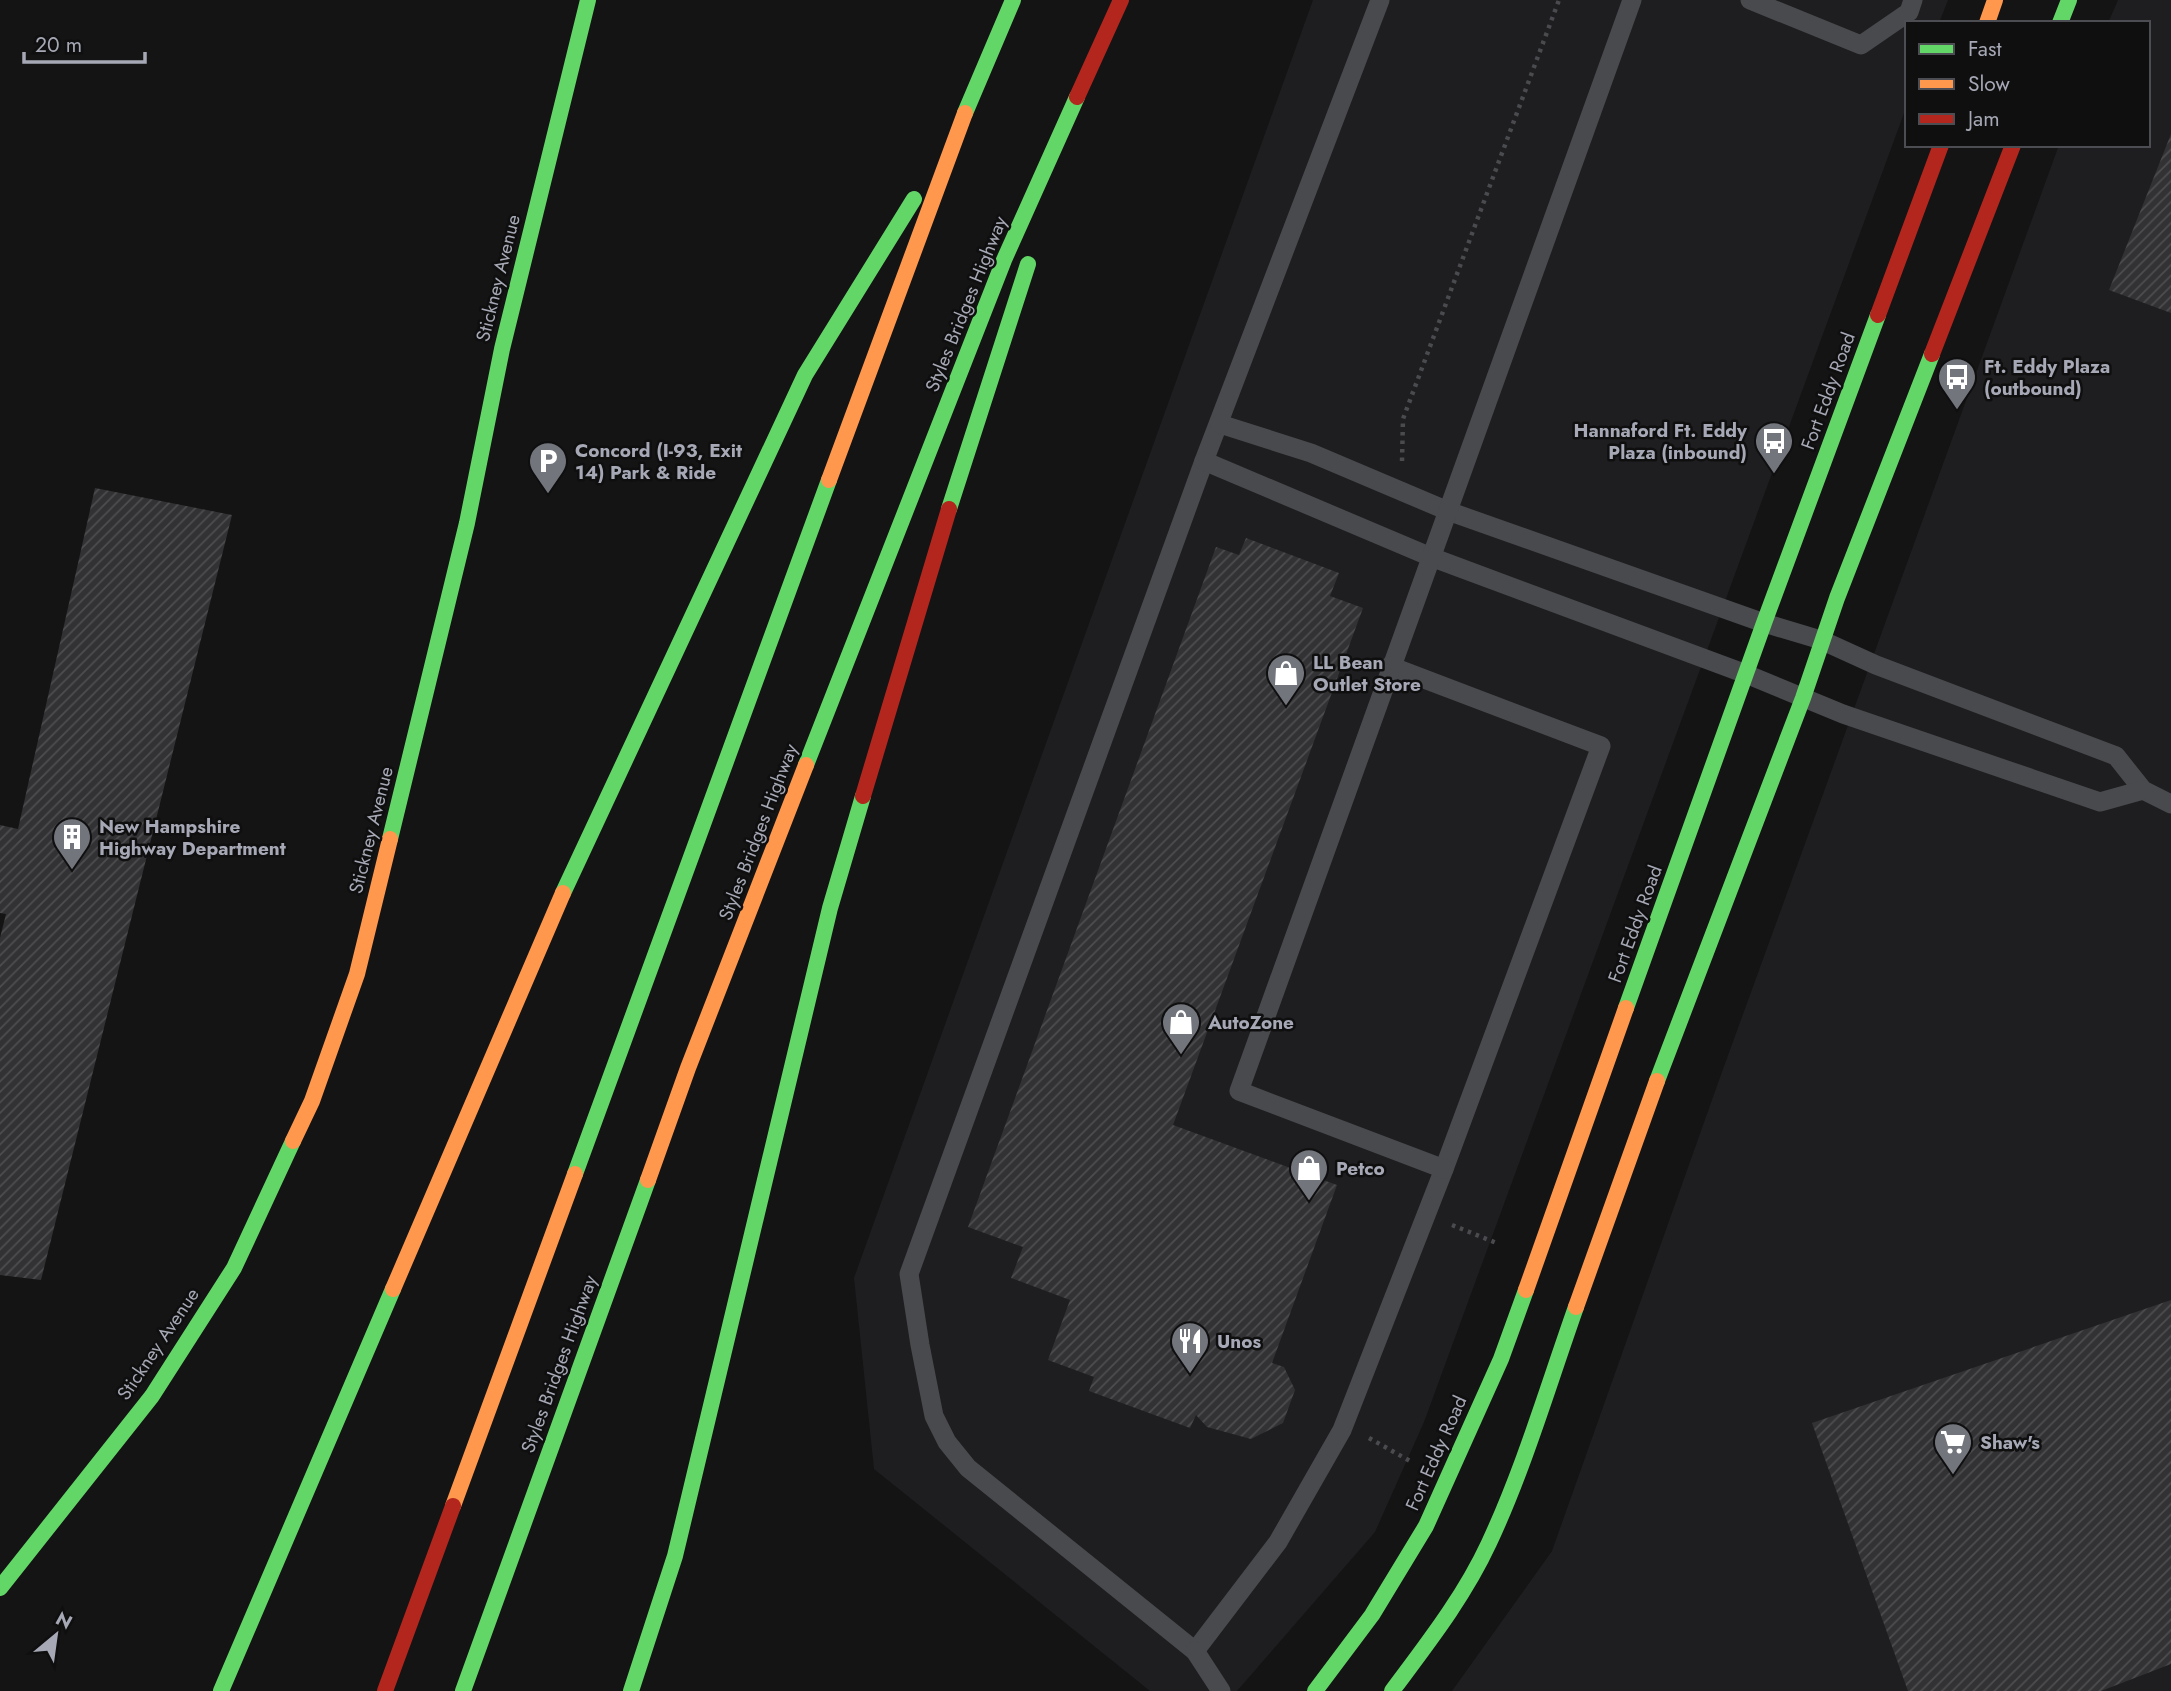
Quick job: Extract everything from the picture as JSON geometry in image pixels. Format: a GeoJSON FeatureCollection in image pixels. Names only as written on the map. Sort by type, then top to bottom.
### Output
{"type":"FeatureCollection","features":[{"type":"Feature","properties":{"kind":"main road","name":"Stickney Avenue"},"geometry":{"type":"LineString","coordinates":[[0,1588],[152,1396],[234,1268],[312,1101],[361,961],[467,523],[502,349],[588,0]]}},
{"type":"Feature","properties":{"kind":"main road"},"geometry":{"type":"LineString","coordinates":[[386,1691],[958,129],[1013,0]]}},
{"type":"Feature","properties":{"kind":"main road","name":"Styles Bridges Highway"},"geometry":{"type":"LineString","coordinates":[[463,1691],[688,1068],[1004,260],[1121,0]]}},
{"type":"Feature","properties":{"kind":"main road"},"geometry":{"type":"LineString","coordinates":[[1987,21],[1995,0]]}},
{"type":"Feature","properties":{"kind":"main road"},"geometry":{"type":"LineString","coordinates":[[2061,21],[2069,0]]}},
{"type":"Feature","properties":{"kind":"main road"},"geometry":{"type":"LineString","coordinates":[[1051,194],[1098,48]]}},
{"type":"Feature","properties":{"kind":"main road"},"geometry":{"type":"LineString","coordinates":[[221,1691],[545,932],[799,388],[958,129]]}},
{"type":"Feature","properties":{"kind":"main road","name":"Fort Eddy Road"},"geometry":{"type":"LineString","coordinates":[[1315,1691],[1372,1615],[1426,1526],[1501,1359],[1764,623],[1940,147]]}},
{"type":"Feature","properties":{"kind":"main road"},"geometry":{"type":"LineString","coordinates":[[1392,1691],[1443,1622],[1460,1594],[1488,1545],[1514,1482],[1670,1046],[1803,698],[1821,640],[2011,147]]}},
{"type":"Feature","properties":{"kind":"main road"},"geometry":{"type":"LineString","coordinates":[[631,1691],[675,1556],[830,908],[923,591],[1034,247]]}},
{"type":"Feature","properties":{"kind":"lane"},"geometry":{"type":"LineString","coordinates":[[1221,1691],[1195,1651],[968,1468],[947,1442],[934,1416],[919,1345],[909,1274],[1204,461],[1380,0]]}},
{"type":"Feature","properties":{"kind":"lane"},"geometry":{"type":"LineString","coordinates":[[1444,1169],[1239,1091],[1632,0]]}},
{"type":"Feature","properties":{"kind":"lane"},"geometry":{"type":"LineString","coordinates":[[1750,0],[1861,45],[1909,12],[1913,0]]}},
{"type":"Feature","properties":{"kind":"lane"},"geometry":{"type":"LineString","coordinates":[[1220,424],[1311,453],[1448,511],[1764,623],[1821,640],[1876,665],[2116,756],[2143,790],[2171,804]]}},
{"type":"Feature","properties":{"kind":"lane"},"geometry":{"type":"LineString","coordinates":[[1204,461],[1431,557],[1746,674],[1843,714],[2101,802],[2143,790]]}},
{"type":"Feature","properties":{"kind":"lane"},"geometry":{"type":"LineString","coordinates":[[1195,1651],[1278,1542],[1336,1441],[1444,1169],[1601,746],[1390,666]]}},
{"type":"Feature","properties":{"kind":"path"},"geometry":{"type":"LineString","coordinates":[[1402,470],[1403,419],[1559,0]]}},
{"type":"Feature","properties":{"kind":"path"},"geometry":{"type":"LineString","coordinates":[[1448,1224],[1499,1244]]}},
{"type":"Feature","properties":{"kind":"path"},"geometry":{"type":"LineString","coordinates":[[1365,1436],[1415,1464]]}},
{"type":"Feature","properties":{"kind":"shaded area"},"geometry":{"type":"Polygon","coordinates":[[[1313,0],[1948,0],[1940,21],[1905,21],[1905,110],[1424,1422],[1375,1532],[1237,1691],[1150,1691],[874,1469],[854,1278],[1313,0]]]}},
{"type":"Feature","properties":{"kind":"shaded area"},"geometry":{"type":"Polygon","coordinates":[[[2118,0],[2171,0],[2171,1691],[1452,1691],[1552,1551],[1718,1083],[2058,147],[2150,147],[2150,21],[2109,21],[2118,0]]]}},
{"type":"Feature","properties":{"kind":"building"},"geometry":{"type":"Polygon","coordinates":[[[2171,134],[2171,313],[2109,290],[2171,134]]]}},
{"type":"Feature","properties":{"kind":"building","name":"New Hampshire Highway Department"},"geometry":{"type":"Polygon","coordinates":[[[95,488],[232,515],[41,1280],[0,1275],[0,938],[6,914],[0,913],[0,825],[18,829],[95,488]]]}},
{"type":"Feature","properties":{"kind":"building"},"geometry":{"type":"Polygon","coordinates":[[[1246,538],[1339,573],[1330,596],[1363,608],[1173,1125],[1337,1185],[1272,1363],[1284,1367],[1295,1390],[1283,1423],[1251,1439],[1207,1427],[1196,1415],[1190,1428],[1089,1391],[1094,1377],[1048,1360],[1070,1300],[1011,1278],[1023,1247],[968,1227],[1216,547],[1239,555],[1246,538]]]}},
{"type":"Feature","properties":{"kind":"building"},"geometry":{"type":"Polygon","coordinates":[[[2171,1300],[2171,1664],[2101,1691],[1908,1691],[1812,1423],[2171,1300]]]}},
{"type":"Feature","properties":{"kind":"traffic: fast"},"geometry":{"type":"LineString","coordinates":[[390,839],[467,523],[502,349],[588,0]]}},
{"type":"Feature","properties":{"kind":"traffic: fast"},"geometry":{"type":"LineString","coordinates":[[965,113],[1013,0]]}},
{"type":"Feature","properties":{"kind":"traffic: fast"},"geometry":{"type":"LineString","coordinates":[[2061,21],[2069,0]]}},
{"type":"Feature","properties":{"kind":"traffic: fast"},"geometry":{"type":"LineString","coordinates":[[806,765],[1004,260],[1077,97]]}},
{"type":"Feature","properties":{"kind":"traffic: fast"},"geometry":{"type":"LineString","coordinates":[[563,893],[805,375],[914,199]]}},
{"type":"Feature","properties":{"kind":"traffic: fast"},"geometry":{"type":"LineString","coordinates":[[949,509],[1028,264]]}},
{"type":"Feature","properties":{"kind":"traffic: fast"},"geometry":{"type":"LineString","coordinates":[[1626,1008],[1878,315]]}},
{"type":"Feature","properties":{"kind":"traffic: fast"},"geometry":{"type":"LineString","coordinates":[[1657,1081],[1803,698],[1837,598],[1932,354]]}},
{"type":"Feature","properties":{"kind":"traffic: fast"},"geometry":{"type":"LineString","coordinates":[[575,1174],[829,480]]}},
{"type":"Feature","properties":{"kind":"traffic: fast"},"geometry":{"type":"LineString","coordinates":[[631,1691],[675,1556],[830,908],[863,796]]}},
{"type":"Feature","properties":{"kind":"traffic: fast"},"geometry":{"type":"LineString","coordinates":[[0,1588],[152,1396],[234,1268],[293,1141]]}},
{"type":"Feature","properties":{"kind":"traffic: fast"},"geometry":{"type":"LineString","coordinates":[[463,1691],[648,1180]]}},
{"type":"Feature","properties":{"kind":"traffic: fast"},"geometry":{"type":"LineString","coordinates":[[221,1691],[393,1289]]}},
{"type":"Feature","properties":{"kind":"traffic: fast"},"geometry":{"type":"LineString","coordinates":[[1315,1691],[1372,1615],[1426,1526],[1501,1359],[1526,1290]]}},
{"type":"Feature","properties":{"kind":"traffic: fast"},"geometry":{"type":"LineString","coordinates":[[1392,1691],[1457,1601],[1489,1543],[1525,1456],[1576,1307]]}},
{"type":"Feature","properties":{"kind":"traffic: slow"},"geometry":{"type":"LineString","coordinates":[[1988,21],[1995,0]]}},
{"type":"Feature","properties":{"kind":"traffic: slow"},"geometry":{"type":"LineString","coordinates":[[829,480],[965,113]]}},
{"type":"Feature","properties":{"kind":"traffic: slow"},"geometry":{"type":"LineString","coordinates":[[648,1180],[688,1068],[806,765]]}},
{"type":"Feature","properties":{"kind":"traffic: slow"},"geometry":{"type":"LineString","coordinates":[[293,1141],[312,1101],[357,974],[390,839]]}},
{"type":"Feature","properties":{"kind":"traffic: slow"},"geometry":{"type":"LineString","coordinates":[[393,1289],[563,893]]}},
{"type":"Feature","properties":{"kind":"traffic: slow"},"geometry":{"type":"LineString","coordinates":[[1526,1290],[1626,1008]]}},
{"type":"Feature","properties":{"kind":"traffic: slow"},"geometry":{"type":"LineString","coordinates":[[1576,1307],[1657,1081]]}},
{"type":"Feature","properties":{"kind":"traffic: slow"},"geometry":{"type":"LineString","coordinates":[[453,1506],[575,1174]]}},
{"type":"Feature","properties":{"kind":"traffic: jam"},"geometry":{"type":"LineString","coordinates":[[1077,97],[1121,0]]}},
{"type":"Feature","properties":{"kind":"traffic: jam"},"geometry":{"type":"LineString","coordinates":[[1878,315],[1940,147]]}},
{"type":"Feature","properties":{"kind":"traffic: jam"},"geometry":{"type":"LineString","coordinates":[[1932,354],[2012,147]]}},
{"type":"Feature","properties":{"kind":"traffic: jam"},"geometry":{"type":"LineString","coordinates":[[863,796],[949,509]]}},
{"type":"Feature","properties":{"kind":"traffic: jam"},"geometry":{"type":"LineString","coordinates":[[385,1691],[453,1506]]}},
{"type":"Feature","properties":{"kind":"place","name":"Ft. Eddy Plaza (outbound)"},"geometry":{"type":"Point","coordinates":[1957,411]}},
{"type":"Feature","properties":{"kind":"place","name":"Hannaford Ft. Eddy Plaza (inbound)"},"geometry":{"type":"Point","coordinates":[1774,475]}},
{"type":"Feature","properties":{"kind":"place","name":"Concord (I-93, Exit 14) Park & Ride"},"geometry":{"type":"Point","coordinates":[548,495]}},
{"type":"Feature","properties":{"kind":"place","name":"LL Bean Outlet Store"},"geometry":{"type":"Point","coordinates":[1286,707]}},
{"type":"Feature","properties":{"kind":"place","name":"New Hampshire Highway Department"},"geometry":{"type":"Point","coordinates":[72,871]}},
{"type":"Feature","properties":{"kind":"place","name":"AutoZone"},"geometry":{"type":"Point","coordinates":[1181,1056]}},
{"type":"Feature","properties":{"kind":"place","name":"Petco"},"geometry":{"type":"Point","coordinates":[1309,1202]}},
{"type":"Feature","properties":{"kind":"place","name":"Unos"},"geometry":{"type":"Point","coordinates":[1190,1375]}},
{"type":"Feature","properties":{"kind":"place","name":"Shaw's"},"geometry":{"type":"Point","coordinates":[1953,1476]}}]}
